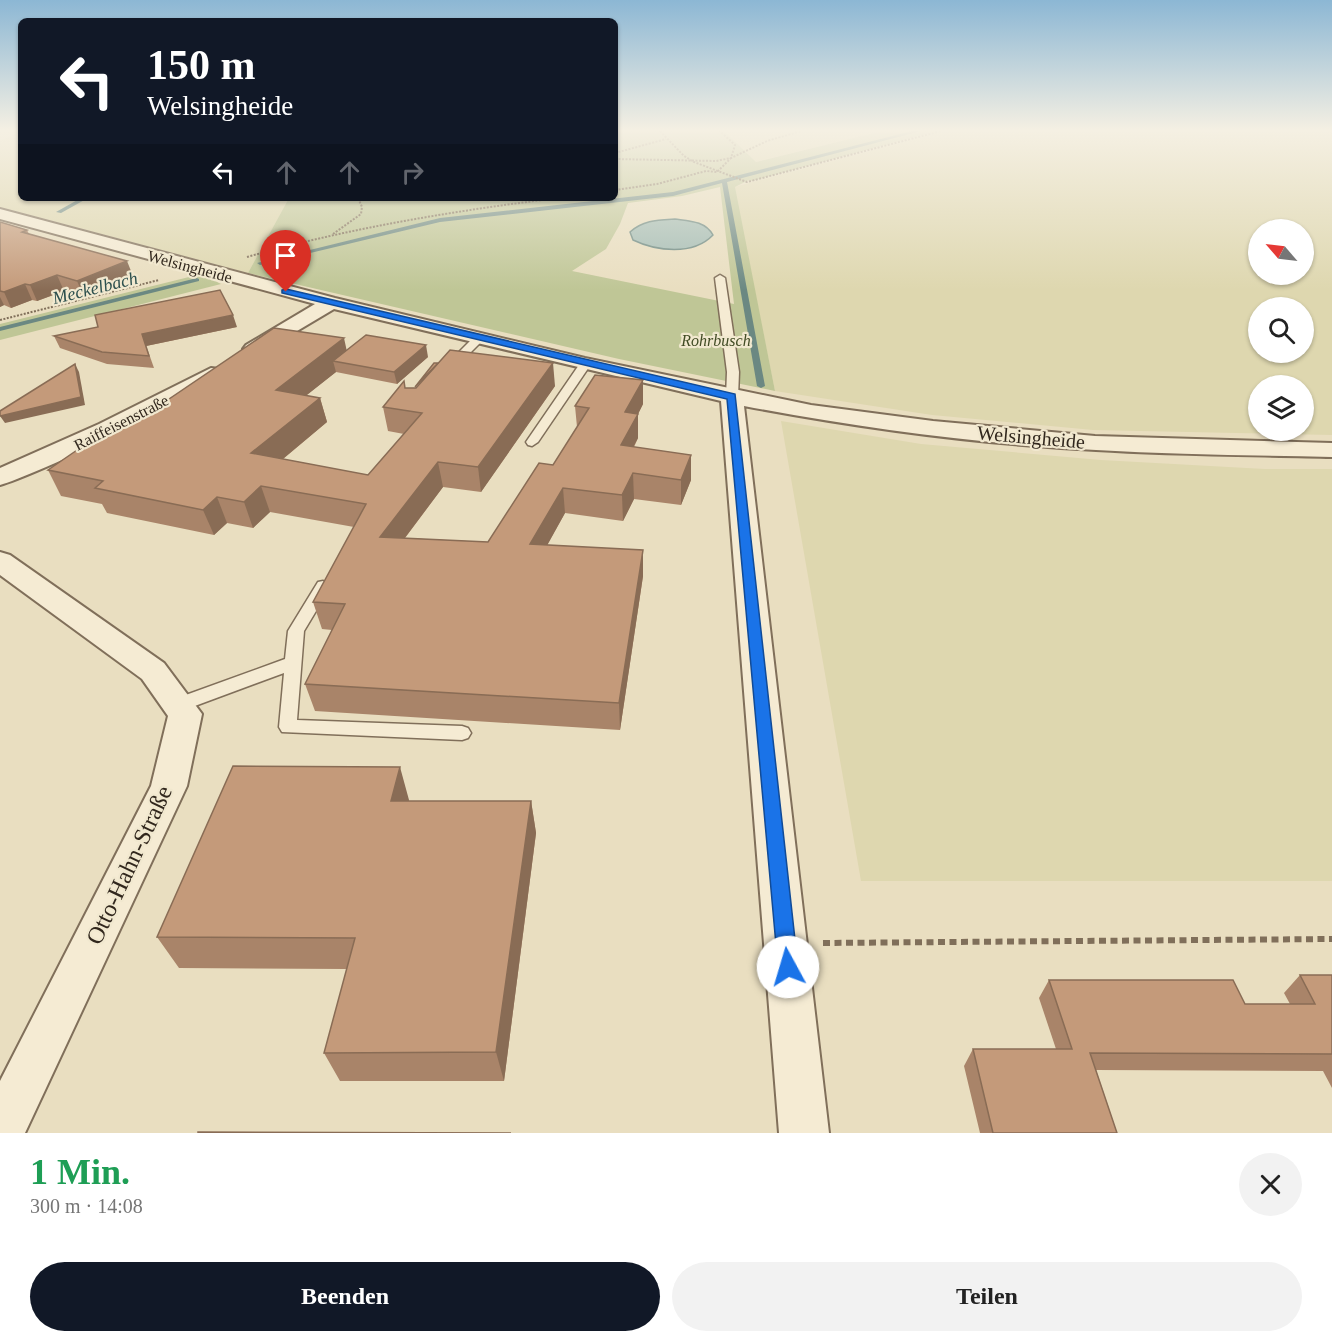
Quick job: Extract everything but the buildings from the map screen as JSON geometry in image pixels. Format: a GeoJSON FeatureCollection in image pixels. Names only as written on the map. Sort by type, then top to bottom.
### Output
{"type":"FeatureCollection","features":[{"type":"Feature","properties":{"kind":"street","name":"Welsingheide"},"geometry":{"type":"LineString","coordinates":[[0,214],[331,303],[585,364],[811,412],[895,423],[1095,443],[1332,450]]}},
{"type":"Feature","properties":{"kind":"street","name":"Raiffeisenstraße"},"geometry":{"type":"LineString","coordinates":[[0,477],[74,447],[164,401],[331,303]]}},
{"type":"Feature","properties":{"kind":"street"},"geometry":{"type":"LineString","coordinates":[[732,397],[804,1133]]}},
{"type":"Feature","properties":{"kind":"street"},"geometry":{"type":"LineString","coordinates":[[0,561],[153,671],[178,705]]}},
{"type":"Feature","properties":{"kind":"street","name":"Otto-Hahn-Straße"},"geometry":{"type":"LineString","coordinates":[[0,1132],[169,786],[185,714],[178,705]]}},
{"type":"Feature","properties":{"kind":"lane"},"geometry":{"type":"LineString","coordinates":[[720,278],[733,372],[732,397]]}},
{"type":"Feature","properties":{"kind":"lane"},"geometry":{"type":"LineString","coordinates":[[445,372],[480,338]]}},
{"type":"Feature","properties":{"kind":"lane"},"geometry":{"type":"LineString","coordinates":[[532,442],[585,364]]}},
{"type":"Feature","properties":{"kind":"lane"},"geometry":{"type":"LineString","coordinates":[[329,576],[296,631],[288,727],[462,733]]}},
{"type":"Feature","properties":{"kind":"lane"},"geometry":{"type":"LineString","coordinates":[[178,705],[293,663]]}},
{"type":"Feature","properties":{"kind":"path"},"geometry":{"type":"LineString","coordinates":[[618,190],[657,184]]}},
{"type":"Feature","properties":{"kind":"path"},"geometry":{"type":"LineString","coordinates":[[330,236],[361,214],[362,207],[359,201]]}},
{"type":"Feature","properties":{"kind":"path"},"geometry":{"type":"LineString","coordinates":[[0,320],[130,288],[195,268],[415,216],[534,201]]}},
{"type":"Feature","properties":{"kind":"path"},"geometry":{"type":"LineString","coordinates":[[786,943],[1332,939]]}},
{"type":"Feature","properties":{"kind":"shaded area"},"geometry":{"type":"Polygon","coordinates":[[[0,184],[18,184],[18,201],[287,201],[248,273],[0,207],[0,184]]]}},
{"type":"Feature","properties":{"kind":"shaded area"},"geometry":{"type":"Polygon","coordinates":[[[746,184],[1332,184],[1332,435],[1314,435],[1314,375],[1248,375],[1248,433],[1093,430],[932,415],[775,391],[734,187],[746,184]]]}},
{"type":"Feature","properties":{"kind":"shaded area"},"geometry":{"type":"Polygon","coordinates":[[[781,421],[921,444],[1101,460],[1265,469],[1332,469],[1332,881],[861,881],[781,421]]]}},
{"type":"Feature","properties":{"kind":"green space","name":"Rohrbusch"},"geometry":{"type":"Polygon","coordinates":[[[618,184],[741,184],[735,187],[775,391],[619,359],[248,273],[287,201],[618,201],[618,184]],[[720,187],[682,196],[628,203],[620,224],[606,249],[572,271],[734,304],[720,187]]]}},
{"type":"Feature","properties":{"kind":"green space"},"geometry":{"type":"Polygon","coordinates":[[[201,274],[221,284],[0,340],[0,324],[201,274]]]}},
{"type":"Feature","properties":{"kind":"water"},"geometry":{"type":"Polygon","coordinates":[[[675,219],[701,224],[713,235],[705,242],[685,249],[663,249],[633,240],[630,232],[640,225],[651,221],[675,219]]]}},
{"type":"Feature","properties":{"kind":"waterway","name":"Meckelbach"},"geometry":{"type":"LineString","coordinates":[[618,200],[673,194],[713,184]]}},
{"type":"Feature","properties":{"kind":"waterway"},"geometry":{"type":"LineString","coordinates":[[725,184],[761,386]]}},
{"type":"Feature","properties":{"kind":"waterway"},"geometry":{"type":"LineString","coordinates":[[59,212],[79,201]]}},
{"type":"Feature","properties":{"kind":"waterway","name":"Meckelbach"},"geometry":{"type":"LineString","coordinates":[[260,263],[440,220],[610,201]]}},
{"type":"Feature","properties":{"kind":"waterway","name":"Meckelbach"},"geometry":{"type":"LineString","coordinates":[[0,329],[197,280]]}},
{"type":"Feature","properties":{"kind":"route"},"geometry":{"type":"LineString","coordinates":[[286,292],[732,397],[788,967]]}}]}
